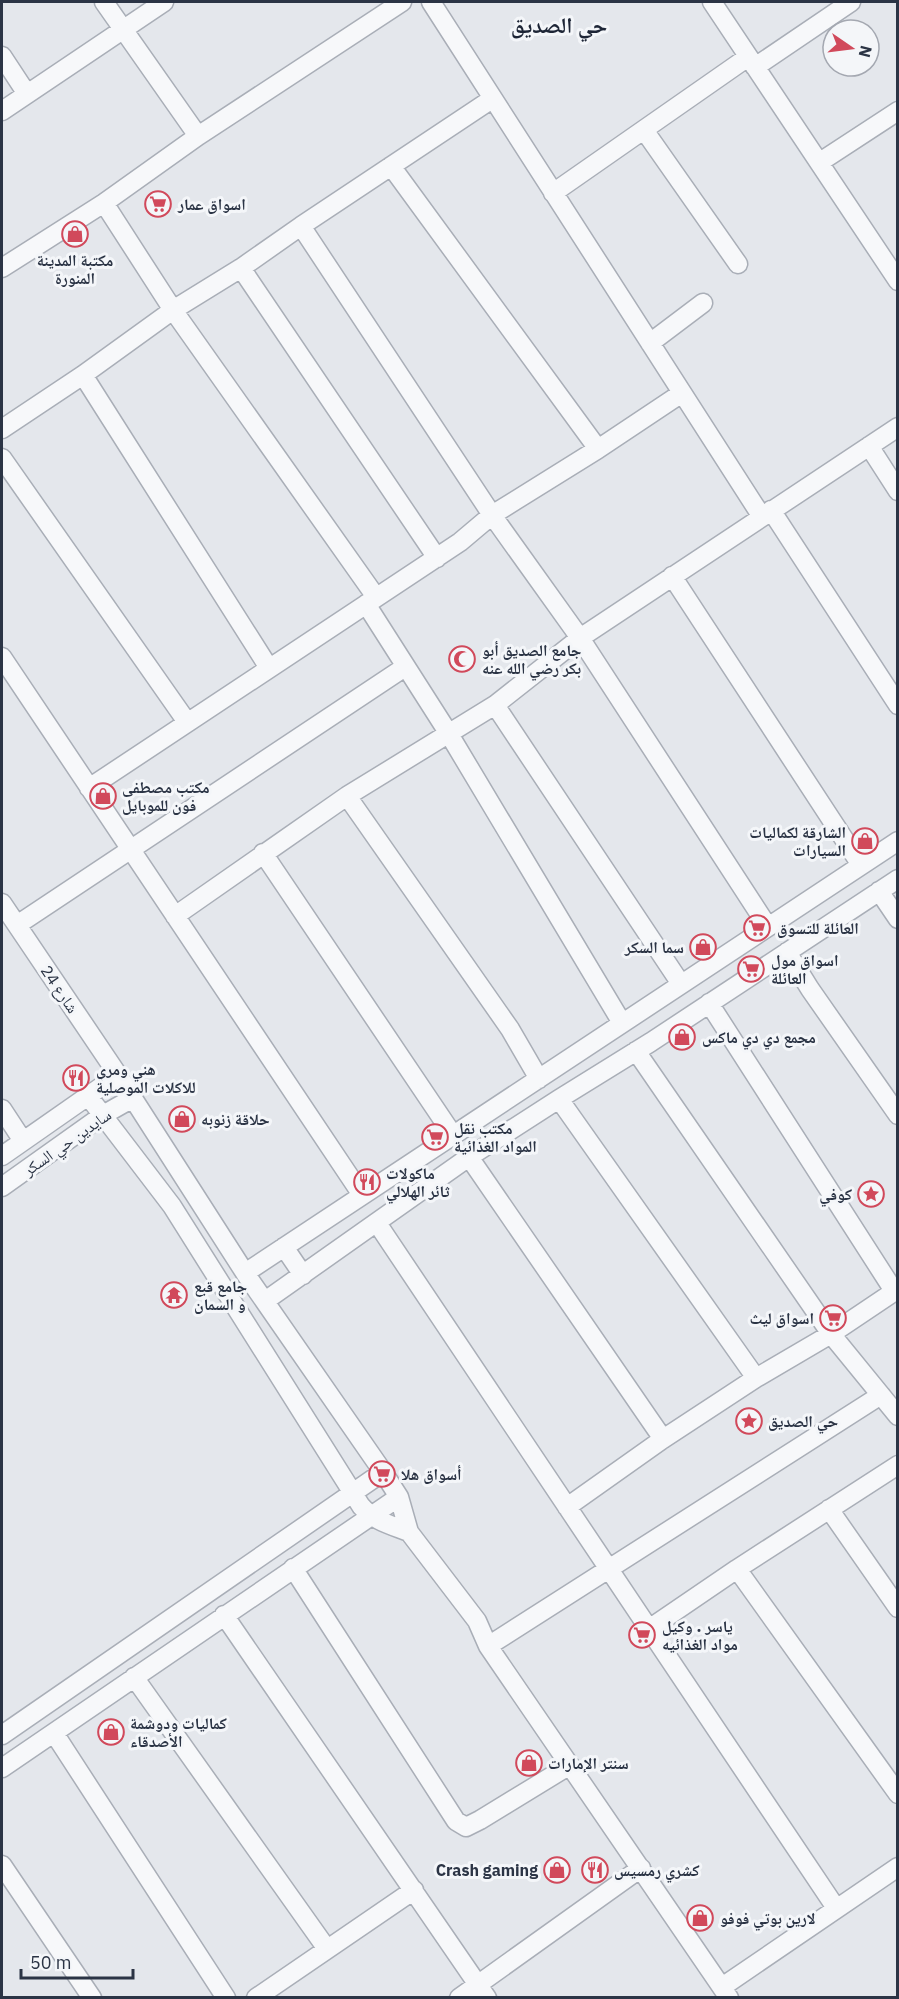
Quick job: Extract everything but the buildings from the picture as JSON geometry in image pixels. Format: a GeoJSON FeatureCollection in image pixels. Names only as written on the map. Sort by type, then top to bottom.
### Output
{"type":"FeatureCollection","features":[{"type":"Feature","properties":{"kind":"street"},"geometry":{"type":"LineString","coordinates":[[104,2],[198,136]]}},
{"type":"Feature","properties":{"kind":"street"},"geometry":{"type":"LineString","coordinates":[[2,111],[164,2]]}},
{"type":"Feature","properties":{"kind":"street"},"geometry":{"type":"LineString","coordinates":[[3,264],[104,203],[198,136],[402,2]]}},
{"type":"Feature","properties":{"kind":"street"},"geometry":{"type":"LineString","coordinates":[[431,2],[682,393],[897,705]]}},
{"type":"Feature","properties":{"kind":"street"},"geometry":{"type":"LineString","coordinates":[[712,2],[820,162],[892,261],[897,281]]}},
{"type":"Feature","properties":{"kind":"street"},"geometry":{"type":"LineString","coordinates":[[553,193],[644,130],[851,2]]}},
{"type":"Feature","properties":{"kind":"street"},"geometry":{"type":"LineString","coordinates":[[2,56],[27,94]]}},
{"type":"Feature","properties":{"kind":"street"},"geometry":{"type":"LineString","coordinates":[[2,429],[173,310],[241,268],[492,99]]}},
{"type":"Feature","properties":{"kind":"street"},"geometry":{"type":"LineString","coordinates":[[820,162],[897,111]]}},
{"type":"Feature","properties":{"kind":"street"},"geometry":{"type":"LineString","coordinates":[[644,130],[738,264]]}},
{"type":"Feature","properties":{"kind":"street"},"geometry":{"type":"LineString","coordinates":[[391,166],[598,450]]}},
{"type":"Feature","properties":{"kind":"street"},"geometry":{"type":"LineString","coordinates":[[104,203],[173,310],[371,601],[405,667],[449,734],[622,1023]]}},
{"type":"Feature","properties":{"kind":"street"},"geometry":{"type":"LineString","coordinates":[[301,226],[492,515],[580,638],[768,927]]}},
{"type":"Feature","properties":{"kind":"street"},"geometry":{"type":"LineString","coordinates":[[241,268],[436,558]]}},
{"type":"Feature","properties":{"kind":"street"},"geometry":{"type":"LineString","coordinates":[[650,343],[703,303]]}},
{"type":"Feature","properties":{"kind":"street"},"geometry":{"type":"LineString","coordinates":[[82,375],[269,668]]}},
{"type":"Feature","properties":{"kind":"street"},"geometry":{"type":"LineString","coordinates":[[89,788],[460,542],[492,515],[598,450],[682,393]]}},
{"type":"Feature","properties":{"kind":"street"},"geometry":{"type":"LineString","coordinates":[[175,916],[347,796],[495,705],[580,638],[897,427]]}},
{"type":"Feature","properties":{"kind":"street"},"geometry":{"type":"LineString","coordinates":[[869,446],[897,491]]}},
{"type":"Feature","properties":{"kind":"street"},"geometry":{"type":"LineString","coordinates":[[2,459],[187,722]]}},
{"type":"Feature","properties":{"kind":"street"},"geometry":{"type":"LineString","coordinates":[[672,576],[861,865]]}},
{"type":"Feature","properties":{"kind":"street"},"geometry":{"type":"LineString","coordinates":[[2,657],[362,1195]]}},
{"type":"Feature","properties":{"kind":"street"},"geometry":{"type":"LineString","coordinates":[[17,926],[405,667]]}},
{"type":"Feature","properties":{"kind":"street"},"geometry":{"type":"LineString","coordinates":[[495,705],[681,984]]}},
{"type":"Feature","properties":{"kind":"street"},"geometry":{"type":"LineString","coordinates":[[347,796],[510,1029],[539,1079]]}},
{"type":"Feature","properties":{"kind":"street"},"geometry":{"type":"LineString","coordinates":[[245,1273],[897,841]]}},
{"type":"Feature","properties":{"kind":"street"},"geometry":{"type":"LineString","coordinates":[[263,853],[453,1135]]}},
{"type":"Feature","properties":{"kind":"street"},"geometry":{"type":"LineString","coordinates":[[265,1301],[469,1157],[636,1051],[897,879]]}},
{"type":"Feature","properties":{"kind":"street"},"geometry":{"type":"LineString","coordinates":[[879,891],[897,919]]}},
{"type":"Feature","properties":{"kind":"street","name":"شارع 24"},"geometry":{"type":"LineString","coordinates":[[2,903],[118,1075],[245,1273],[383,1472],[399,1497],[409,1532]]}},
{"type":"Feature","properties":{"kind":"street"},"geometry":{"type":"LineString","coordinates":[[734,949],[750,976]]}},
{"type":"Feature","properties":{"kind":"street"},"geometry":{"type":"LineString","coordinates":[[787,952],[897,1115]]}},
{"type":"Feature","properties":{"kind":"street"},"geometry":{"type":"LineString","coordinates":[[567,1507],[663,1439],[756,1378],[831,1334],[896,1290],[709,1003]]}},
{"type":"Feature","properties":{"kind":"street"},"geometry":{"type":"LineString","coordinates":[[636,1051],[831,1334],[897,1416]]}},
{"type":"Feature","properties":{"kind":"street","name":"سايدين حي السكر"},"geometry":{"type":"LineString","coordinates":[[2,1156],[118,1075]]}},
{"type":"Feature","properties":{"kind":"street"},"geometry":{"type":"LineString","coordinates":[[88,1096],[172,1206],[352,1494],[370,1516],[409,1532],[477,1621],[488,1646],[725,1992],[836,1908],[897,1869]]}},
{"type":"Feature","properties":{"kind":"street","name":"سايدين حي السكر"},"geometry":{"type":"LineString","coordinates":[[2,1187],[103,1115],[133,1098]]}},
{"type":"Feature","properties":{"kind":"street"},"geometry":{"type":"LineString","coordinates":[[559,1099],[756,1378]]}},
{"type":"Feature","properties":{"kind":"street"},"geometry":{"type":"LineString","coordinates":[[2,1109],[23,1141]]}},
{"type":"Feature","properties":{"kind":"street"},"geometry":{"type":"LineString","coordinates":[[469,1157],[663,1439]]}},
{"type":"Feature","properties":{"kind":"street"},"geometry":{"type":"LineString","coordinates":[[377,1223],[836,1908]]}},
{"type":"Feature","properties":{"kind":"street"},"geometry":{"type":"LineString","coordinates":[[284,1247],[303,1275]]}},
{"type":"Feature","properties":{"kind":"street"},"geometry":{"type":"LineString","coordinates":[[488,1646],[881,1395]]}},
{"type":"Feature","properties":{"kind":"street"},"geometry":{"type":"LineString","coordinates":[[649,1629],[736,1569],[897,1465]]}},
{"type":"Feature","properties":{"kind":"street"},"geometry":{"type":"LineString","coordinates":[[2,1735],[383,1472]]}},
{"type":"Feature","properties":{"kind":"street"},"geometry":{"type":"LineString","coordinates":[[2,1768],[399,1497]]}},
{"type":"Feature","properties":{"kind":"street"},"geometry":{"type":"LineString","coordinates":[[830,1509],[897,1608]]}},
{"type":"Feature","properties":{"kind":"street"},"geometry":{"type":"LineString","coordinates":[[293,1568],[456,1821],[466,1827],[570,1765]]}},
{"type":"Feature","properties":{"kind":"street"},"geometry":{"type":"LineString","coordinates":[[736,1569],[897,1794]]}},
{"type":"Feature","properties":{"kind":"street"},"geometry":{"type":"LineString","coordinates":[[224,1615],[483,1991]]}},
{"type":"Feature","properties":{"kind":"street"},"geometry":{"type":"LineString","coordinates":[[134,1677],[327,1949]]}},
{"type":"Feature","properties":{"kind":"street"},"geometry":{"type":"LineString","coordinates":[[54,1733],[226,1998]]}},
{"type":"Feature","properties":{"kind":"street"},"geometry":{"type":"LineString","coordinates":[[2,1865],[93,1998]]}},
{"type":"Feature","properties":{"kind":"street"},"geometry":{"type":"LineString","coordinates":[[459,1998],[483,1991],[641,1868]]}},
{"type":"Feature","properties":{"kind":"street"},"geometry":{"type":"LineString","coordinates":[[256,1998],[414,1890]]}},
{"type":"Feature","properties":{"kind":"place","name":"اسواق عمار"},"geometry":{"type":"Point","coordinates":[158,204]}},
{"type":"Feature","properties":{"kind":"place","name":"مكتبة المدينة المنورة"},"geometry":{"type":"Point","coordinates":[75,234]}},
{"type":"Feature","properties":{"kind":"place","name":"جامع الصديق أبو بكر رضي الله عنه"},"geometry":{"type":"Point","coordinates":[462,659]}},
{"type":"Feature","properties":{"kind":"place","name":"مكتب مصطفى فون للموبايل"},"geometry":{"type":"Point","coordinates":[103,796]}},
{"type":"Feature","properties":{"kind":"place","name":"الشارقة لكماليات السيارات"},"geometry":{"type":"Point","coordinates":[865,841]}},
{"type":"Feature","properties":{"kind":"place","name":"العائلة للتسوق"},"geometry":{"type":"Point","coordinates":[757,928]}},
{"type":"Feature","properties":{"kind":"place","name":"سما السكر"},"geometry":{"type":"Point","coordinates":[703,947]}},
{"type":"Feature","properties":{"kind":"place","name":"اسواق مول العائلة"},"geometry":{"type":"Point","coordinates":[751,969]}},
{"type":"Feature","properties":{"kind":"place","name":"مجمع دي دي ماكس"},"geometry":{"type":"Point","coordinates":[682,1037]}},
{"type":"Feature","properties":{"kind":"place","name":"هني ومري للاكلات الموصلية"},"geometry":{"type":"Point","coordinates":[76,1078]}},
{"type":"Feature","properties":{"kind":"place","name":"حلاقة زنوبه"},"geometry":{"type":"Point","coordinates":[182,1119]}},
{"type":"Feature","properties":{"kind":"place","name":"مكتب نقل المواد الغذائية"},"geometry":{"type":"Point","coordinates":[435,1137]}},
{"type":"Feature","properties":{"kind":"place","name":"ماكولات ثائر الهلالي"},"geometry":{"type":"Point","coordinates":[367,1182]}},
{"type":"Feature","properties":{"kind":"place","name":"كوفي"},"geometry":{"type":"Point","coordinates":[871,1194]}},
{"type":"Feature","properties":{"kind":"place","name":"جامع قبع و السمان"},"geometry":{"type":"Point","coordinates":[174,1295]}},
{"type":"Feature","properties":{"kind":"place","name":"اسواق ليث"},"geometry":{"type":"Point","coordinates":[833,1318]}},
{"type":"Feature","properties":{"kind":"place","name":"حي الصديق"},"geometry":{"type":"Point","coordinates":[749,1421]}},
{"type":"Feature","properties":{"kind":"place","name":"أسواق هلا"},"geometry":{"type":"Point","coordinates":[382,1474]}},
{"type":"Feature","properties":{"kind":"place","name":"ياسر . وكيل مواد الغذائيه"},"geometry":{"type":"Point","coordinates":[642,1635]}},
{"type":"Feature","properties":{"kind":"place","name":"كماليات ودوشمة الأصدقاء"},"geometry":{"type":"Point","coordinates":[111,1732]}},
{"type":"Feature","properties":{"kind":"place","name":"سنتر الإمارات"},"geometry":{"type":"Point","coordinates":[529,1763]}},
{"type":"Feature","properties":{"kind":"place","name":"Crash gaming"},"geometry":{"type":"Point","coordinates":[557,1870]}},
{"type":"Feature","properties":{"kind":"place","name":"كشري رمسيس"},"geometry":{"type":"Point","coordinates":[595,1870]}},
{"type":"Feature","properties":{"kind":"place","name":"لارين بوتي فوفو"},"geometry":{"type":"Point","coordinates":[700,1918]}},
{"type":"Feature","properties":{"kind":"district","name":"حي الصديق"},"geometry":{"type":"Point","coordinates":[559,25]}}]}
